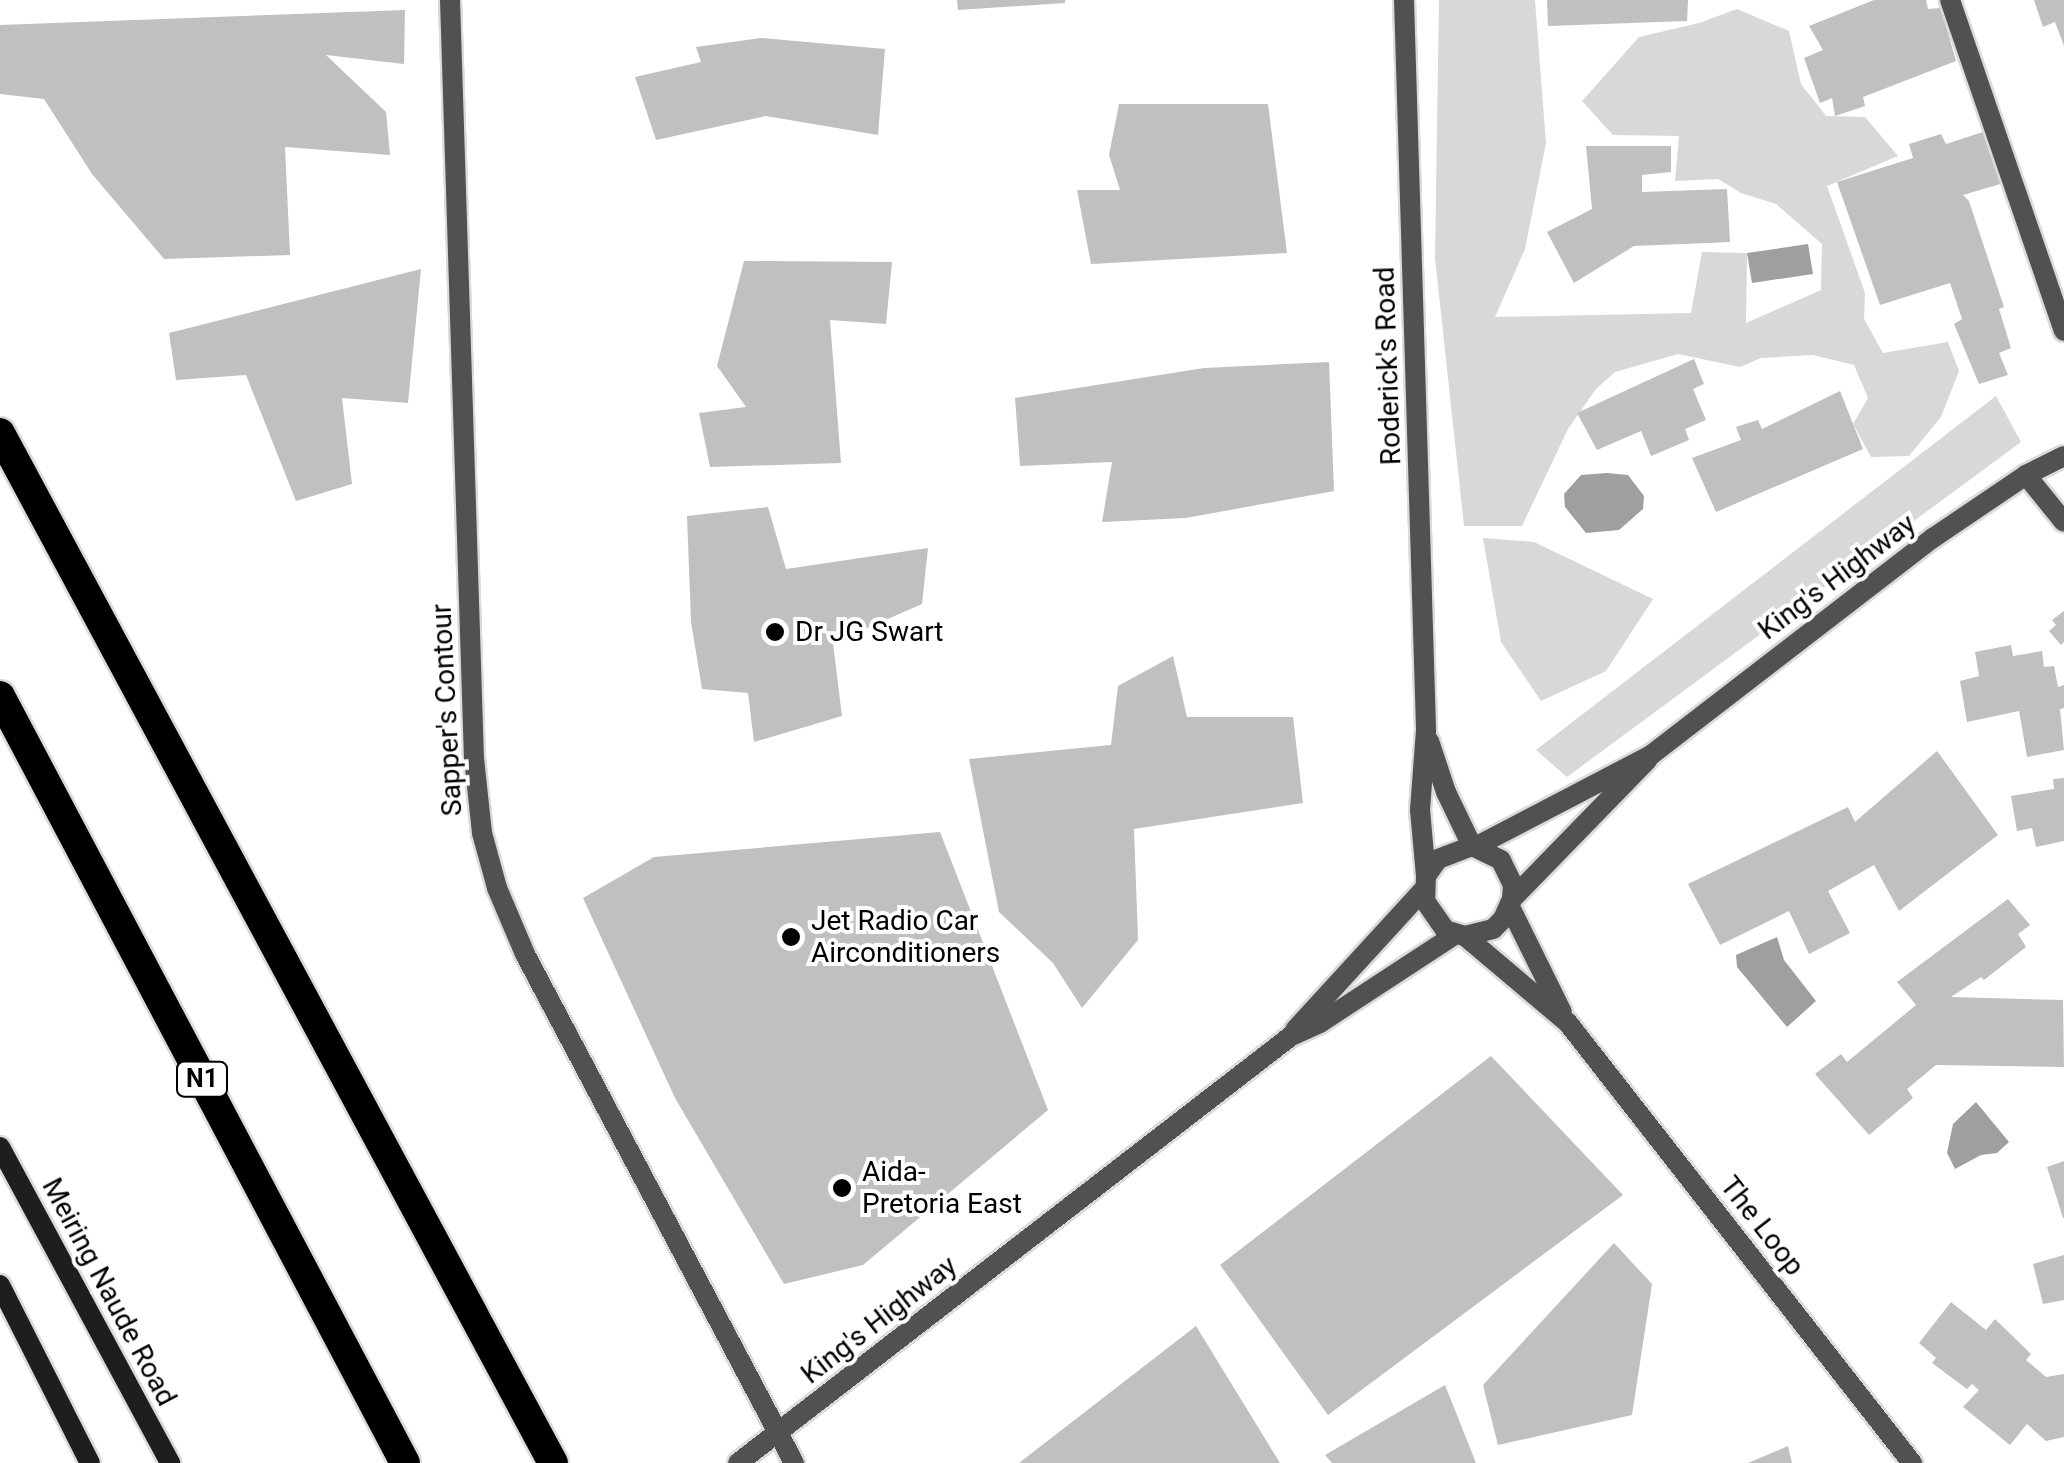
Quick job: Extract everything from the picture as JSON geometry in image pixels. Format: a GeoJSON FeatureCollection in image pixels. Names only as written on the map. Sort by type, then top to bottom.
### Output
{"type":"FeatureCollection","features":[{"type":"Feature","properties":{"kind":"highway"},"geometry":{"type":"LineString","coordinates":[[0,433],[553,1463]]}},
{"type":"Feature","properties":{"kind":"highway","name":"N1"},"geometry":{"type":"LineString","coordinates":[[0,696],[405,1463]]}},
{"type":"Feature","properties":{"kind":"street","name":"Sapper's Contour"},"geometry":{"type":"LineString","coordinates":[[450,0],[474,758],[482,833],[497,888],[525,954],[794,1463]]}},
{"type":"Feature","properties":{"kind":"street","name":"Roderick's Road"},"geometry":{"type":"LineString","coordinates":[[1404,0],[1426,730],[1420,810],[1425,882]]}},
{"type":"Feature","properties":{"kind":"street"},"geometry":{"type":"LineString","coordinates":[[1950,0],[2064,331]]}},
{"type":"Feature","properties":{"kind":"street","name":"King's Highway"},"geometry":{"type":"LineString","coordinates":[[1511,903],[1652,755],[1933,538],[2026,475],[2064,456]]}},
{"type":"Feature","properties":{"kind":"street"},"geometry":{"type":"LineString","coordinates":[[2026,475],[2064,522]]}},
{"type":"Feature","properties":{"kind":"street","name":"Roderick's Road"},"geometry":{"type":"LineString","coordinates":[[1426,730],[1446,792],[1474,847]]}},
{"type":"Feature","properties":{"kind":"street","name":"King's Highway"},"geometry":{"type":"LineString","coordinates":[[1474,847],[1652,755]]}},
{"type":"Feature","properties":{"kind":"street"},"geometry":{"type":"LineString","coordinates":[[1474,847],[1501,860],[1509,872],[1511,903],[1493,929],[1461,935],[1436,922],[1425,882],[1438,859],[1474,847]]}},
{"type":"Feature","properties":{"kind":"street","name":"King's Highway"},"geometry":{"type":"LineString","coordinates":[[738,1463],[1291,1036],[1425,882]]}},
{"type":"Feature","properties":{"kind":"street","name":"The Loop"},"geometry":{"type":"LineString","coordinates":[[1511,903],[1568,1023]]}},
{"type":"Feature","properties":{"kind":"street","name":"King's Highway"},"geometry":{"type":"LineString","coordinates":[[1291,1036],[1320,1023],[1461,935]]}},
{"type":"Feature","properties":{"kind":"street","name":"The Loop"},"geometry":{"type":"LineString","coordinates":[[1461,935],[1568,1023],[1912,1463]]}},
{"type":"Feature","properties":{"kind":"street","name":"Meiring Naude Road"},"geometry":{"type":"LineString","coordinates":[[0,1147],[170,1463]]}},
{"type":"Feature","properties":{"kind":"street"},"geometry":{"type":"LineString","coordinates":[[0,1286],[90,1463]]}},
{"type":"Feature","properties":{"kind":"shaded area"},"geometry":{"type":"Polygon","coordinates":[[[1439,0],[1535,0],[1546,143],[1525,249],[1495,317],[1691,313],[1702,252],[1747,253],[1746,323],[1821,290],[1822,244],[1776,204],[1741,193],[1718,179],[1675,181],[1679,136],[1613,135],[1582,101],[1639,37],[1699,23],[1737,9],[1789,31],[1801,84],[1826,116],[1865,117],[1898,156],[1827,186],[1865,293],[1864,319],[1883,353],[1948,342],[1959,371],[1941,417],[1909,456],[1871,457],[1853,424],[1868,398],[1854,365],[1813,355],[1761,358],[1740,367],[1678,354],[1615,372],[1596,389],[1568,429],[1522,526],[1464,526],[1435,258],[1439,0]]]}},
{"type":"Feature","properties":{"kind":"shaded area"},"geometry":{"type":"Polygon","coordinates":[[[1808,244],[1813,274],[1752,283],[1747,253],[1808,244]]]}},
{"type":"Feature","properties":{"kind":"shaded area"},"geometry":{"type":"Polygon","coordinates":[[[1996,396],[2021,442],[1567,777],[1536,750],[1996,396]]]}},
{"type":"Feature","properties":{"kind":"shaded area"},"geometry":{"type":"Polygon","coordinates":[[[1581,475],[1628,475],[1644,496],[1643,509],[1619,530],[1586,533],[1565,507],[1564,494],[1581,475]]]}},
{"type":"Feature","properties":{"kind":"shaded area"},"geometry":{"type":"Polygon","coordinates":[[[1483,538],[1534,542],[1653,599],[1606,671],[1541,701],[1501,642],[1483,538]]]}},
{"type":"Feature","properties":{"kind":"shaded area"},"geometry":{"type":"Polygon","coordinates":[[[1777,937],[1784,960],[1816,1001],[1787,1027],[1737,967],[1736,955],[1777,937]]]}},
{"type":"Feature","properties":{"kind":"shaded area"},"geometry":{"type":"Polygon","coordinates":[[[1976,1102],[2009,1142],[1997,1153],[1981,1155],[1955,1169],[1947,1153],[1953,1124],[1976,1102]]]}},
{"type":"Feature","properties":{"kind":"building"},"geometry":{"type":"Polygon","coordinates":[[[957,0],[1065,0],[1065,3],[958,10],[957,0]]]}},
{"type":"Feature","properties":{"kind":"building"},"geometry":{"type":"Polygon","coordinates":[[[1547,0],[1688,0],[1687,21],[1548,26],[1547,0]]]}},
{"type":"Feature","properties":{"kind":"building"},"geometry":{"type":"Polygon","coordinates":[[[1874,0],[1926,0],[1928,9],[1941,8],[1956,61],[1863,97],[1865,106],[1835,116],[1832,98],[1820,103],[1804,58],[1823,50],[1809,26],[1874,0]]]}},
{"type":"Feature","properties":{"kind":"building"},"geometry":{"type":"Polygon","coordinates":[[[2034,0],[2064,0],[2064,46],[2055,22],[2043,27],[2034,0]]]}},
{"type":"Feature","properties":{"kind":"building"},"geometry":{"type":"Polygon","coordinates":[[[405,10],[404,64],[326,55],[386,112],[390,155],[285,147],[290,255],[164,259],[92,174],[44,99],[0,94],[0,25],[405,10]]]}},
{"type":"Feature","properties":{"kind":"building"},"geometry":{"type":"Polygon","coordinates":[[[761,38],[885,49],[878,135],[766,116],[656,140],[635,77],[701,62],[696,47],[761,38]]]}},
{"type":"Feature","properties":{"kind":"building"},"geometry":{"type":"Polygon","coordinates":[[[1119,104],[1268,104],[1287,253],[1091,264],[1077,190],[1120,190],[1109,155],[1119,104]]]}},
{"type":"Feature","properties":{"kind":"building"},"geometry":{"type":"Polygon","coordinates":[[[1989,130],[2007,182],[1963,195],[1969,201],[2004,307],[1999,309],[2011,348],[1999,353],[2008,375],[1979,384],[1954,324],[1962,319],[1950,283],[1880,305],[1837,182],[1913,158],[1909,144],[1941,134],[1946,144],[1989,130]]]}},
{"type":"Feature","properties":{"kind":"building"},"geometry":{"type":"Polygon","coordinates":[[[1586,146],[1671,146],[1671,172],[1642,175],[1642,192],[1727,189],[1730,242],[1634,246],[1574,283],[1547,232],[1592,209],[1586,146]]]}},
{"type":"Feature","properties":{"kind":"building"},"geometry":{"type":"Polygon","coordinates":[[[744,261],[892,262],[886,324],[830,320],[841,463],[710,467],[699,413],[746,407],[717,366],[744,261]]]}},
{"type":"Feature","properties":{"kind":"building"},"geometry":{"type":"Polygon","coordinates":[[[421,269],[408,403],[342,398],[352,484],[296,501],[246,375],[176,380],[169,333],[421,269]]]}},
{"type":"Feature","properties":{"kind":"building"},"geometry":{"type":"Polygon","coordinates":[[[1694,359],[1704,384],[1693,389],[1706,420],[1685,429],[1689,440],[1651,456],[1641,431],[1597,450],[1577,413],[1694,359]]]}},
{"type":"Feature","properties":{"kind":"building"},"geometry":{"type":"Polygon","coordinates":[[[1329,362],[1334,491],[1186,518],[1102,522],[1112,462],[1020,466],[1015,398],[1204,368],[1329,362]]]}},
{"type":"Feature","properties":{"kind":"building"},"geometry":{"type":"Polygon","coordinates":[[[1840,391],[1863,449],[1716,512],[1692,458],[1741,440],[1736,427],[1758,420],[1762,429],[1840,391]]]}},
{"type":"Feature","properties":{"kind":"building","name":"Dr JG Swart"},"geometry":{"type":"Polygon","coordinates":[[[768,507],[786,569],[928,548],[922,604],[833,643],[842,716],[754,742],[748,693],[702,689],[691,622],[687,516],[768,507]]]}},
{"type":"Feature","properties":{"kind":"building"},"geometry":{"type":"Polygon","coordinates":[[[2064,611],[2061,645],[2049,631],[2056,625],[2052,620],[2064,611]]]}},
{"type":"Feature","properties":{"kind":"building"},"geometry":{"type":"Polygon","coordinates":[[[2011,645],[2013,656],[2042,651],[2044,667],[2054,666],[2058,687],[2064,685],[2064,708],[2060,709],[2064,750],[2027,757],[2019,711],[1967,722],[1960,681],[1979,676],[1975,652],[2011,645]]]}},
{"type":"Feature","properties":{"kind":"building"},"geometry":{"type":"Polygon","coordinates":[[[1173,656],[1187,717],[1293,717],[1303,803],[1134,829],[1138,940],[1082,1008],[1053,963],[999,912],[969,759],[1111,745],[1118,686],[1173,656]]]}},
{"type":"Feature","properties":{"kind":"building"},"geometry":{"type":"Polygon","coordinates":[[[1937,751],[1998,835],[1899,911],[1874,865],[1828,891],[1850,933],[1809,954],[1789,911],[1720,945],[1688,884],[1848,807],[1855,822],[1937,751]]]}},
{"type":"Feature","properties":{"kind":"building"},"geometry":{"type":"Polygon","coordinates":[[[2064,778],[2064,841],[2036,847],[2032,828],[2017,831],[2011,796],[2054,789],[2053,779],[2064,778]]]}},
{"type":"Feature","properties":{"kind":"building"},"geometry":{"type":"Polygon","coordinates":[[[940,832],[1048,1110],[863,1265],[784,1284],[675,1098],[583,898],[654,857],[940,832]]]}},
{"type":"Feature","properties":{"kind":"building"},"geometry":{"type":"Polygon","coordinates":[[[2008,899],[2030,925],[2018,934],[2026,947],[1984,980],[1981,977],[1951,997],[2063,1000],[2064,1067],[1936,1065],[1907,1089],[1913,1098],[1869,1135],[1815,1074],[1841,1054],[1847,1062],[1916,1005],[1897,982],[2008,899]]]}},
{"type":"Feature","properties":{"kind":"building"},"geometry":{"type":"Polygon","coordinates":[[[1491,1056],[1623,1195],[1328,1415],[1220,1265],[1491,1056]]]}},
{"type":"Feature","properties":{"kind":"building"},"geometry":{"type":"Polygon","coordinates":[[[2064,1161],[2064,1218],[2063,1218],[2047,1167],[2064,1161]]]}},
{"type":"Feature","properties":{"kind":"building"},"geometry":{"type":"Polygon","coordinates":[[[1614,1243],[1652,1284],[1632,1415],[1498,1445],[1483,1385],[1614,1243]]]}},
{"type":"Feature","properties":{"kind":"building"},"geometry":{"type":"Polygon","coordinates":[[[2064,1255],[2064,1300],[2043,1304],[2033,1264],[2064,1255]]]}},
{"type":"Feature","properties":{"kind":"building"},"geometry":{"type":"Polygon","coordinates":[[[1951,1302],[1986,1330],[1995,1319],[2031,1354],[2026,1360],[2046,1377],[2064,1374],[2064,1437],[2046,1441],[2027,1424],[2010,1445],[1963,1407],[1979,1390],[1972,1384],[1967,1389],[1932,1363],[1936,1358],[1919,1343],[1951,1302]]]}},
{"type":"Feature","properties":{"kind":"building"},"geometry":{"type":"Polygon","coordinates":[[[1196,1326],[1280,1463],[1019,1463],[1196,1326]]]}},
{"type":"Feature","properties":{"kind":"building"},"geometry":{"type":"Polygon","coordinates":[[[1445,1385],[1476,1463],[1332,1463],[1325,1455],[1445,1385]]]}},
{"type":"Feature","properties":{"kind":"building"},"geometry":{"type":"Polygon","coordinates":[[[1788,1446],[1792,1463],[1748,1463],[1788,1446]]]}},
{"type":"Feature","properties":{"kind":"place","name":"Dr JG Swart"},"geometry":{"type":"Point","coordinates":[775,632]}},
{"type":"Feature","properties":{"kind":"place","name":"Jet Radio Car Airconditioners"},"geometry":{"type":"Point","coordinates":[791,937]}},
{"type":"Feature","properties":{"kind":"place","name":"Aida- Pretoria East"},"geometry":{"type":"Point","coordinates":[842,1188]}}]}
